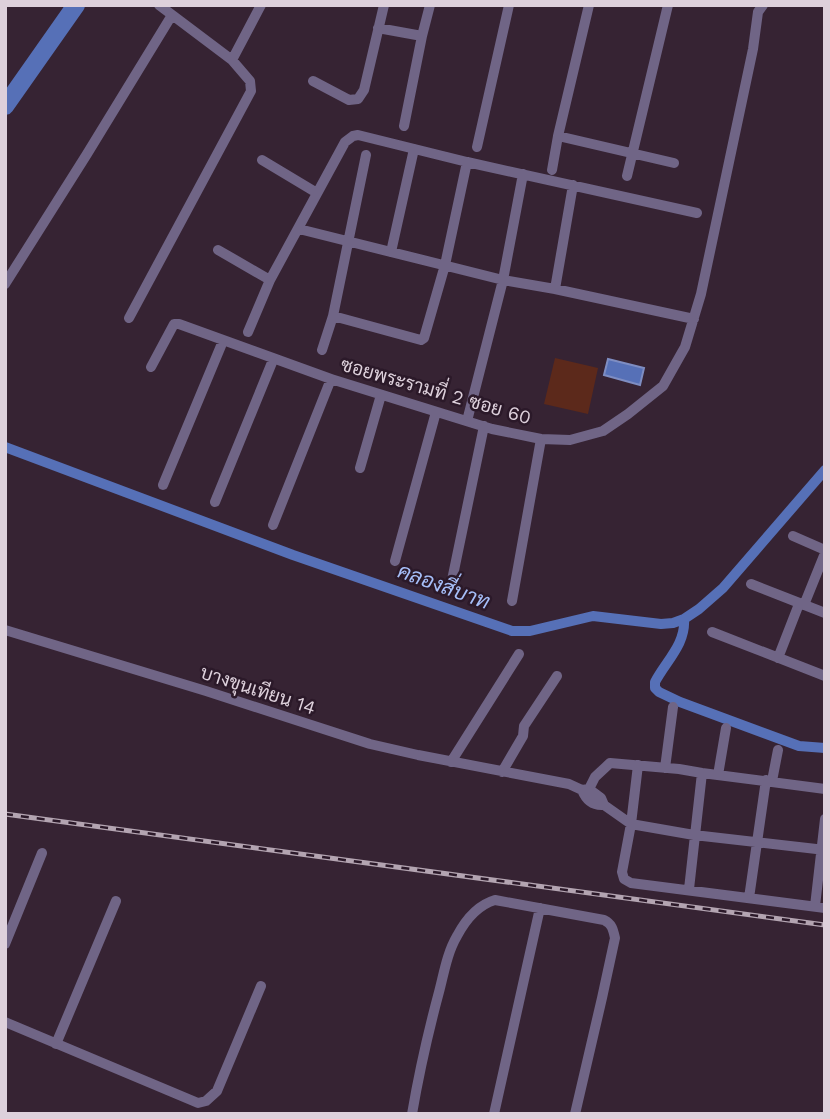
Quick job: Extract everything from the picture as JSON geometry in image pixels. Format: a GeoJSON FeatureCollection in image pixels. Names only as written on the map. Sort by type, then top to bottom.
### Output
{"type":"FeatureCollection","features":[{"type":"Feature","properties":{"kind":"street"},"geometry":{"type":"LineString","coordinates":[[129,318],[251,91],[250,81],[232,60],[159,5]]}},
{"type":"Feature","properties":{"kind":"street"},"geometry":{"type":"LineString","coordinates":[[232,60],[261,5]]}},
{"type":"Feature","properties":{"kind":"street"},"geometry":{"type":"LineString","coordinates":[[313,81],[349,100],[358,99],[364,90],[384,5]]}},
{"type":"Feature","properties":{"kind":"street"},"geometry":{"type":"LineString","coordinates":[[404,126],[429,5]]}},
{"type":"Feature","properties":{"kind":"street"},"geometry":{"type":"LineString","coordinates":[[477,147],[509,5]]}},
{"type":"Feature","properties":{"kind":"street"},"geometry":{"type":"LineString","coordinates":[[552,170],[589,5]]}},
{"type":"Feature","properties":{"kind":"street"},"geometry":{"type":"LineString","coordinates":[[627,176],[668,5]]}},
{"type":"Feature","properties":{"kind":"street","name":"ซอยพระรามที่ 2 ซอย 60"},"geometry":{"type":"LineString","coordinates":[[151,367],[174,324],[179,324],[274,360],[484,426],[541,439],[570,440],[599,432],[628,414],[663,386],[685,348],[694,319],[760,7]]}},
{"type":"Feature","properties":{"kind":"street"},"geometry":{"type":"LineString","coordinates":[[5,284],[172,15]]}},
{"type":"Feature","properties":{"kind":"street"},"geometry":{"type":"LineString","coordinates":[[379,28],[422,36]]}},
{"type":"Feature","properties":{"kind":"street"},"geometry":{"type":"LineString","coordinates":[[248,332],[270,280],[345,142],[353,136],[697,213]]}},
{"type":"Feature","properties":{"kind":"street"},"geometry":{"type":"LineString","coordinates":[[558,136],[674,163]]}},
{"type":"Feature","properties":{"kind":"street"},"geometry":{"type":"LineString","coordinates":[[391,252],[414,149]]}},
{"type":"Feature","properties":{"kind":"street"},"geometry":{"type":"LineString","coordinates":[[321,350],[333,316],[366,155]]}},
{"type":"Feature","properties":{"kind":"street"},"geometry":{"type":"LineString","coordinates":[[261,160],[317,193]]}},
{"type":"Feature","properties":{"kind":"street"},"geometry":{"type":"LineString","coordinates":[[333,316],[421,340],[426,336],[445,265],[467,162]]}},
{"type":"Feature","properties":{"kind":"street"},"geometry":{"type":"LineString","coordinates":[[467,421],[503,280],[523,174]]}},
{"type":"Feature","properties":{"kind":"street"},"geometry":{"type":"LineString","coordinates":[[555,289],[573,185]]}},
{"type":"Feature","properties":{"kind":"street"},"geometry":{"type":"LineString","coordinates":[[299,229],[503,280],[694,319]]}},
{"type":"Feature","properties":{"kind":"street"},"geometry":{"type":"LineString","coordinates":[[218,250],[270,280]]}},
{"type":"Feature","properties":{"kind":"street"},"geometry":{"type":"LineString","coordinates":[[163,485],[223,341]]}},
{"type":"Feature","properties":{"kind":"street"},"geometry":{"type":"LineString","coordinates":[[215,502],[274,360]]}},
{"type":"Feature","properties":{"kind":"street"},"geometry":{"type":"LineString","coordinates":[[272,525],[331,379]]}},
{"type":"Feature","properties":{"kind":"street"},"geometry":{"type":"LineString","coordinates":[[360,468],[381,395]]}},
{"type":"Feature","properties":{"kind":"street"},"geometry":{"type":"LineString","coordinates":[[395,561],[436,412]]}},
{"type":"Feature","properties":{"kind":"street"},"geometry":{"type":"LineString","coordinates":[[452,580],[484,426]]}},
{"type":"Feature","properties":{"kind":"street"},"geometry":{"type":"LineString","coordinates":[[512,601],[541,439]]}},
{"type":"Feature","properties":{"kind":"street"},"geometry":{"type":"LineString","coordinates":[[778,658],[825,551],[793,536]]}},
{"type":"Feature","properties":{"kind":"street"},"geometry":{"type":"LineString","coordinates":[[751,584],[825,613]]}},
{"type":"Feature","properties":{"kind":"street","name":"บางขุนเทียน 14"},"geometry":{"type":"LineString","coordinates":[[5,630],[370,744],[580,788]]}},
{"type":"Feature","properties":{"kind":"street"},"geometry":{"type":"LineString","coordinates":[[712,632],[825,676]]}},
{"type":"Feature","properties":{"kind":"street"},"geometry":{"type":"LineString","coordinates":[[451,762],[519,654]]}},
{"type":"Feature","properties":{"kind":"street"},"geometry":{"type":"LineString","coordinates":[[502,772],[523,736],[524,726],[557,676]]}},
{"type":"Feature","properties":{"kind":"street"},"geometry":{"type":"LineString","coordinates":[[665,768],[673,706]]}},
{"type":"Feature","properties":{"kind":"street"},"geometry":{"type":"LineString","coordinates":[[718,775],[726,728]]}},
{"type":"Feature","properties":{"kind":"street"},"geometry":{"type":"LineString","coordinates":[[749,898],[756,842],[778,750]]}},
{"type":"Feature","properties":{"kind":"street"},"geometry":{"type":"LineString","coordinates":[[823,849],[694,835],[631,824],[604,805],[601,798],[580,788],[610,763],[825,789]]}},
{"type":"Feature","properties":{"kind":"street"},"geometry":{"type":"LineString","coordinates":[[638,765],[622,872],[624,879],[631,883],[820,907],[825,820]]}},
{"type":"Feature","properties":{"kind":"street"},"geometry":{"type":"LineString","coordinates":[[689,890],[702,773]]}},
{"type":"Feature","properties":{"kind":"street"},"geometry":{"type":"LineString","coordinates":[[5,944],[42,852]]}},
{"type":"Feature","properties":{"kind":"street"},"geometry":{"type":"LineString","coordinates":[[412,1114],[425,1044],[456,937],[474,912],[485,903],[495,900],[604,920],[610,923],[614,930],[615,938],[575,1114]]}},
{"type":"Feature","properties":{"kind":"street"},"geometry":{"type":"LineString","coordinates":[[56,1044],[116,901]]}},
{"type":"Feature","properties":{"kind":"street"},"geometry":{"type":"LineString","coordinates":[[494,1114],[540,908]]}},
{"type":"Feature","properties":{"kind":"street"},"geometry":{"type":"LineString","coordinates":[[5,1022],[198,1103],[206,1101],[217,1091],[261,986]]}},
{"type":"Feature","properties":{"kind":"shaded area"},"geometry":{"type":"Polygon","coordinates":[[[555,358],[598,368],[588,414],[544,404],[555,358]]]}},
{"type":"Feature","properties":{"kind":"water"},"geometry":{"type":"Polygon","coordinates":[[[608,359],[644,368],[640,385],[604,375],[608,359]]]}},
{"type":"Feature","properties":{"kind":"waterway"},"geometry":{"type":"LineString","coordinates":[[5,106],[76,5]]}},
{"type":"Feature","properties":{"kind":"waterway","name":"คลองสี่บาท"},"geometry":{"type":"LineString","coordinates":[[5,447],[293,555],[512,631],[530,631],[593,616],[661,624],[684,619],[723,588],[825,470]]}},
{"type":"Feature","properties":{"kind":"waterway"},"geometry":{"type":"LineString","coordinates":[[684,619],[679,644],[655,682],[655,688],[659,692],[799,746],[825,748]]}},
{"type":"Feature","properties":{"kind":"railway"},"geometry":{"type":"LineString","coordinates":[[5,814],[825,925]]}}]}
